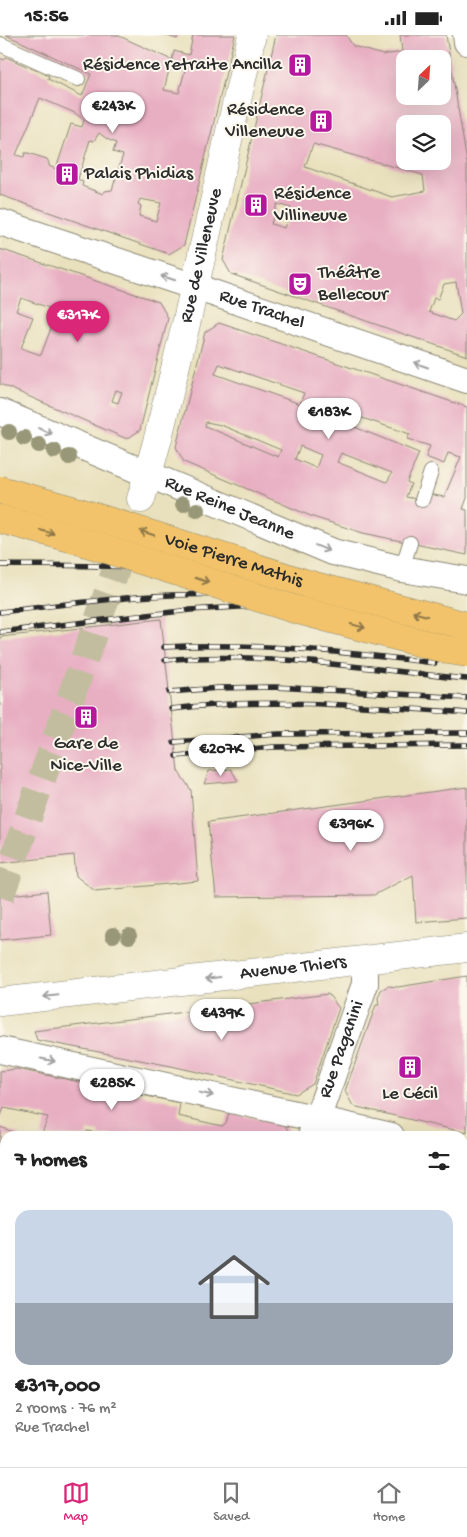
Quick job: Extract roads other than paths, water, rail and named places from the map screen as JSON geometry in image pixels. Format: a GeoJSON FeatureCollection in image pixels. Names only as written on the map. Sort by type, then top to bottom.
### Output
{"type":"FeatureCollection","features":[{"type":"Feature","properties":{"kind":"highway","name":"Voie Pierre Mathis"},"geometry":{"type":"LineString","coordinates":[[0,490],[83,513],[308,585],[467,626]]}},
{"type":"Feature","properties":{"kind":"highway","name":"Voie Pierre Mathis"},"geometry":{"type":"LineString","coordinates":[[0,519],[74,539],[294,609],[448,650],[467,653]]}},
{"type":"Feature","properties":{"kind":"street","name":"Rue de Villeneuve"},"geometry":{"type":"LineString","coordinates":[[145,486],[195,287],[252,35]]}},
{"type":"Feature","properties":{"kind":"street"},"geometry":{"type":"LineString","coordinates":[[466,35],[467,42]]}},
{"type":"Feature","properties":{"kind":"street","name":"Rue Trachel"},"geometry":{"type":"LineString","coordinates":[[0,222],[467,380]]}},
{"type":"Feature","properties":{"kind":"street","name":"Rue Reine Jeanne"},"geometry":{"type":"LineString","coordinates":[[0,412],[145,486],[333,552],[402,569],[467,580]]}},
{"type":"Feature","properties":{"kind":"street","name":"Avenue Thiers"},"geometry":{"type":"LineString","coordinates":[[0,1002],[467,948]]}},
{"type":"Feature","properties":{"kind":"street","name":"Rue Paganini"},"geometry":{"type":"LineString","coordinates":[[314,1128],[366,984],[365,960]]}},
{"type":"Feature","properties":{"kind":"street"},"geometry":{"type":"LineString","coordinates":[[0,1050],[314,1128],[343,1131]]}},
{"type":"Feature","properties":{"kind":"lane"},"geometry":{"type":"LineString","coordinates":[[0,44],[78,79]]}},
{"type":"Feature","properties":{"kind":"lane"},"geometry":{"type":"LineString","coordinates":[[422,500],[431,472]]}},
{"type":"Feature","properties":{"kind":"lane"},"geometry":{"type":"LineString","coordinates":[[402,569],[410,543]]}},
{"type":"Feature","properties":{"kind":"tunnel"},"geometry":{"type":"LineString","coordinates":[[0,897],[141,499]]}},
{"type":"Feature","properties":{"kind":"railway"},"geometry":{"type":"LineString","coordinates":[[0,565],[148,568],[207,575],[236,580],[438,638]]}},
{"type":"Feature","properties":{"kind":"railway"},"geometry":{"type":"LineString","coordinates":[[0,612],[122,598],[183,595],[262,598],[318,611]]}},
{"type":"Feature","properties":{"kind":"railway"},"geometry":{"type":"LineString","coordinates":[[0,632],[190,610],[255,606],[280,608]]}},
{"type":"Feature","properties":{"kind":"railway"},"geometry":{"type":"LineString","coordinates":[[164,647],[232,646],[300,649],[435,663]]}},
{"type":"Feature","properties":{"kind":"railway"},"geometry":{"type":"LineString","coordinates":[[165,660],[203,658],[279,659],[467,679]]}},
{"type":"Feature","properties":{"kind":"railway"},"geometry":{"type":"LineString","coordinates":[[169,692],[219,688],[275,687],[467,698]]}},
{"type":"Feature","properties":{"kind":"railway"},"geometry":{"type":"LineString","coordinates":[[171,709],[208,705],[282,703],[356,705],[467,713]]}},
{"type":"Feature","properties":{"kind":"railway"},"geometry":{"type":"LineString","coordinates":[[174,742],[279,734],[467,733]]}},
{"type":"Feature","properties":{"kind":"railway"},"geometry":{"type":"LineString","coordinates":[[176,756],[273,747],[467,745]]}},
{"type":"Feature","properties":{"kind":"place","name":"Résidence retraite Ancilla"},"geometry":{"type":"Point","coordinates":[300,65]}},
{"type":"Feature","properties":{"kind":"place","name":"Résidence Villeneuve"},"geometry":{"type":"Point","coordinates":[321,121]}},
{"type":"Feature","properties":{"kind":"place","name":"Palais Phidias"},"geometry":{"type":"Point","coordinates":[67,174]}},
{"type":"Feature","properties":{"kind":"place","name":"Résidence Villineuve"},"geometry":{"type":"Point","coordinates":[256,205]}},
{"type":"Feature","properties":{"kind":"place","name":"Théâtre Bellecour"},"geometry":{"type":"Point","coordinates":[300,284]}},
{"type":"Feature","properties":{"kind":"place","name":"Gare de Nice-Ville"},"geometry":{"type":"Point","coordinates":[86,717]}},
{"type":"Feature","properties":{"kind":"place","name":"Le Cécil"},"geometry":{"type":"Point","coordinates":[410,1067]}}]}
